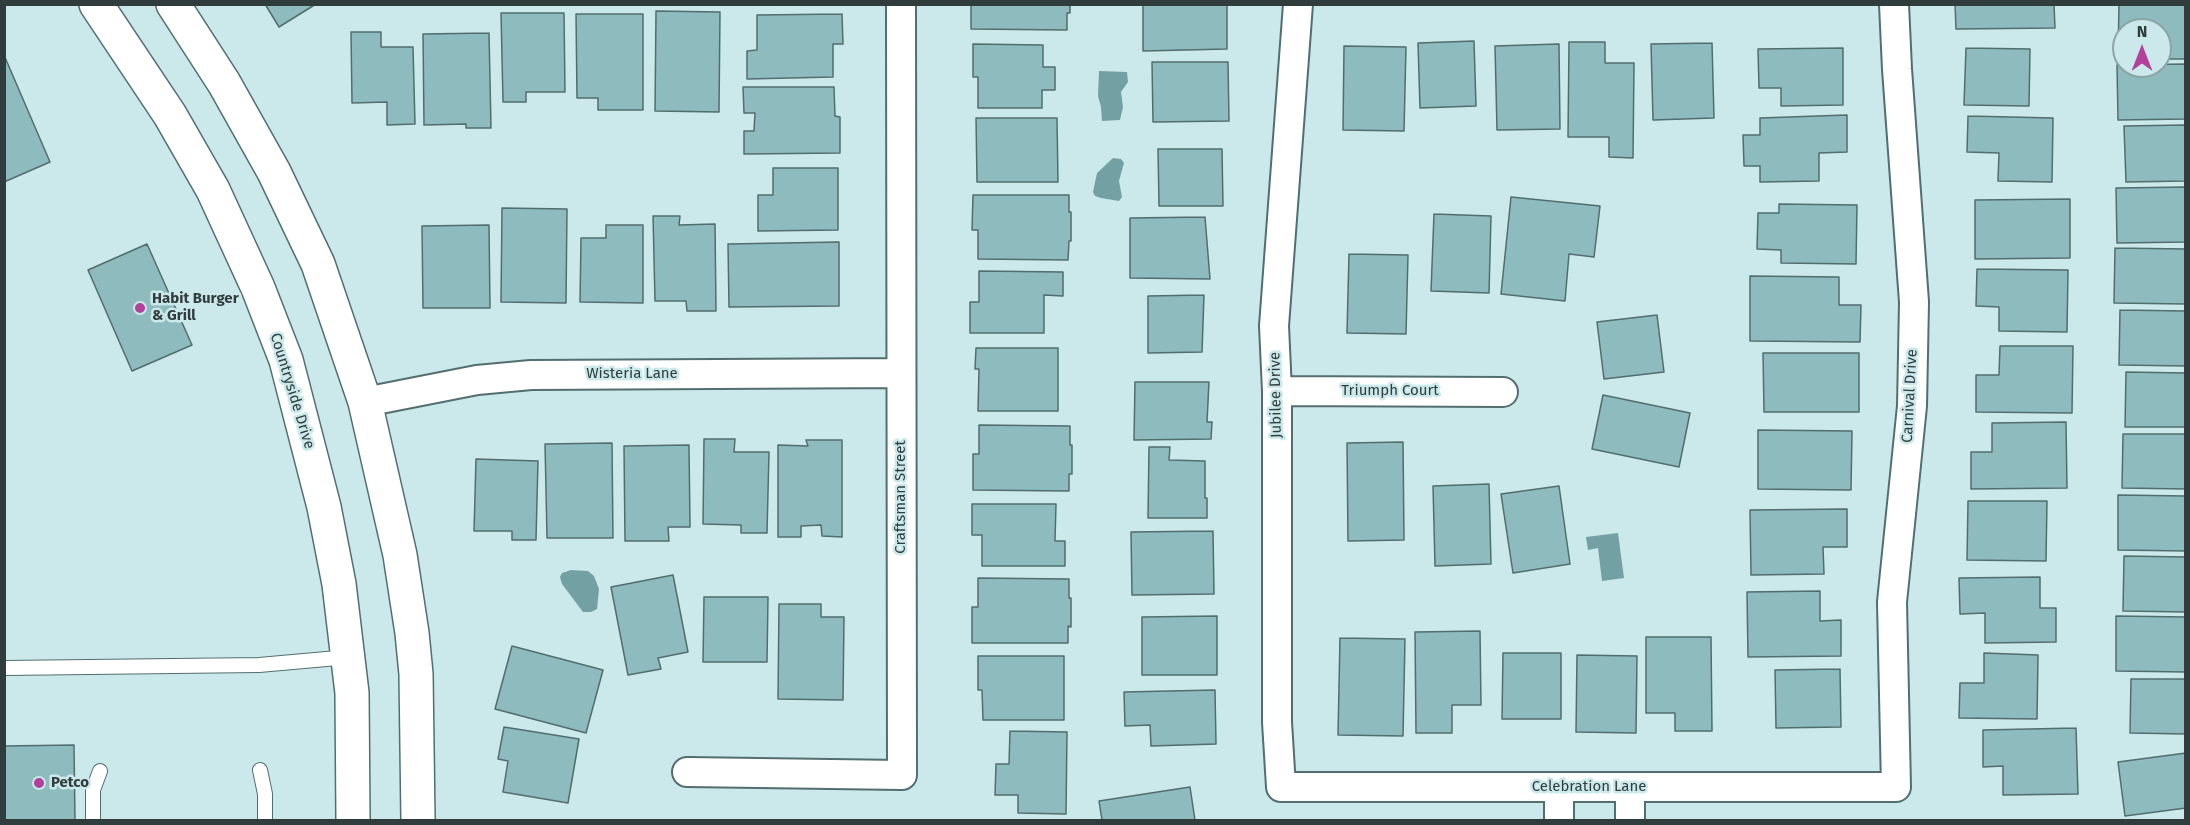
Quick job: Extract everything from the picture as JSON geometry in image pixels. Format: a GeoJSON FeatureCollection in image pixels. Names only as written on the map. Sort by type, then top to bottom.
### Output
{"type":"FeatureCollection","features":[{"type":"Feature","properties":{"kind":"street","name":"Countryside Drive"},"geometry":{"type":"LineString","coordinates":[[96,4],[170,115],[213,190],[258,288],[286,360],[324,507],[339,584],[349,657],[354,729],[353,820]]}},
{"type":"Feature","properties":{"kind":"street"},"geometry":{"type":"LineString","coordinates":[[173,4],[224,83],[279,182],[318,264],[365,402],[400,555],[412,633],[416,674],[418,820]]}},
{"type":"Feature","properties":{"kind":"street","name":"Craftsman Street"},"geometry":{"type":"LineString","coordinates":[[687,772],[902,775],[901,4]]}},
{"type":"Feature","properties":{"kind":"street","name":"Jubilee Drive"},"geometry":{"type":"LineString","coordinates":[[1281,787],[1277,722],[1277,391],[1274,326],[1298,4]]}},
{"type":"Feature","properties":{"kind":"street","name":"Carnival Drive"},"geometry":{"type":"LineString","coordinates":[[1894,4],[1914,302],[1912,406],[1892,602],[1896,787]]}},
{"type":"Feature","properties":{"kind":"street","name":"Wisteria Lane"},"geometry":{"type":"LineString","coordinates":[[365,402],[477,381],[531,375],[901,373]]}},
{"type":"Feature","properties":{"kind":"street","name":"Triumph Court"},"geometry":{"type":"LineString","coordinates":[[1277,391],[1503,392]]}},
{"type":"Feature","properties":{"kind":"street","name":"Celebration Lane"},"geometry":{"type":"LineString","coordinates":[[1281,787],[1896,787]]}},
{"type":"Feature","properties":{"kind":"street"},"geometry":{"type":"LineString","coordinates":[[1558,820],[1559,787]]}},
{"type":"Feature","properties":{"kind":"street"},"geometry":{"type":"LineString","coordinates":[[1630,787],[1630,820]]}},
{"type":"Feature","properties":{"kind":"lane"},"geometry":{"type":"LineString","coordinates":[[4,668],[259,665],[349,657]]}},
{"type":"Feature","properties":{"kind":"lane"},"geometry":{"type":"LineString","coordinates":[[260,770],[265,794],[265,820]]}},
{"type":"Feature","properties":{"kind":"lane"},"geometry":{"type":"LineString","coordinates":[[93,820],[93,790],[100,771]]}},
{"type":"Feature","properties":{"kind":"water"},"geometry":{"type":"Polygon","coordinates":[[[1099,71],[1127,72],[1128,82],[1121,92],[1123,107],[1120,120],[1102,121],[1098,96],[1099,71]]]}},
{"type":"Feature","properties":{"kind":"water"},"geometry":{"type":"Polygon","coordinates":[[[1113,158],[1121,159],[1124,163],[1119,181],[1122,197],[1119,201],[1095,196],[1093,192],[1097,173],[1113,158]]]}},
{"type":"Feature","properties":{"kind":"water"},"geometry":{"type":"Polygon","coordinates":[[[1618,533],[1624,578],[1602,581],[1598,548],[1588,550],[1586,537],[1618,533]]]}},
{"type":"Feature","properties":{"kind":"water"},"geometry":{"type":"Polygon","coordinates":[[[571,570],[588,571],[594,576],[599,589],[597,609],[583,612],[562,584],[560,577],[562,573],[571,570]]]}},
{"type":"Feature","properties":{"kind":"building"},"geometry":{"type":"Polygon","coordinates":[[[265,4],[316,4],[279,27],[265,4]]]}},
{"type":"Feature","properties":{"kind":"building"},"geometry":{"type":"Polygon","coordinates":[[[971,4],[1070,4],[1070,13],[1067,13],[1067,30],[971,29],[971,4]]]}},
{"type":"Feature","properties":{"kind":"building"},"geometry":{"type":"Polygon","coordinates":[[[1143,4],[1227,4],[1227,49],[1143,51],[1143,4]]]}},
{"type":"Feature","properties":{"kind":"building"},"geometry":{"type":"Polygon","coordinates":[[[1955,4],[2054,4],[2055,28],[1956,29],[1955,4]]]}},
{"type":"Feature","properties":{"kind":"building"},"geometry":{"type":"Polygon","coordinates":[[[2119,4],[2186,4],[2186,59],[2172,59],[2172,18],[2119,18],[2119,4]]]}},
{"type":"Feature","properties":{"kind":"building"},"geometry":{"type":"Polygon","coordinates":[[[656,11],[720,12],[719,112],[655,111],[656,11]]]}},
{"type":"Feature","properties":{"kind":"building"},"geometry":{"type":"Polygon","coordinates":[[[501,13],[564,13],[565,92],[526,92],[526,102],[503,102],[501,13]]]}},
{"type":"Feature","properties":{"kind":"building"},"geometry":{"type":"Polygon","coordinates":[[[576,14],[643,14],[643,110],[598,110],[598,98],[577,98],[576,14]]]}},
{"type":"Feature","properties":{"kind":"building"},"geometry":{"type":"Polygon","coordinates":[[[842,14],[843,44],[833,44],[833,77],[747,79],[747,51],[757,50],[757,15],[842,14]]]}},
{"type":"Feature","properties":{"kind":"building"},"geometry":{"type":"Polygon","coordinates":[[[351,32],[381,32],[381,47],[413,47],[415,124],[387,125],[387,102],[352,103],[351,32]]]}},
{"type":"Feature","properties":{"kind":"building"},"geometry":{"type":"Polygon","coordinates":[[[489,33],[491,128],[466,128],[466,124],[424,125],[423,34],[489,33]]]}},
{"type":"Feature","properties":{"kind":"building"},"geometry":{"type":"Polygon","coordinates":[[[1474,41],[1476,106],[1420,108],[1418,43],[1474,41]]]}},
{"type":"Feature","properties":{"kind":"building"},"geometry":{"type":"Polygon","coordinates":[[[1569,42],[1605,42],[1605,63],[1634,63],[1633,158],[1609,157],[1609,137],[1568,137],[1569,42]]]}},
{"type":"Feature","properties":{"kind":"building"},"geometry":{"type":"Polygon","coordinates":[[[1712,43],[1714,118],[1653,120],[1651,44],[1712,43]]]}},
{"type":"Feature","properties":{"kind":"building"},"geometry":{"type":"Polygon","coordinates":[[[973,44],[1043,45],[1043,67],[1055,67],[1055,90],[1042,90],[1042,108],[978,108],[978,77],[973,77],[973,44]]]}},
{"type":"Feature","properties":{"kind":"building"},"geometry":{"type":"Polygon","coordinates":[[[1559,44],[1560,129],[1497,130],[1495,46],[1559,44]]]}},
{"type":"Feature","properties":{"kind":"building"},"geometry":{"type":"Polygon","coordinates":[[[1344,46],[1406,47],[1404,131],[1343,130],[1344,46]]]}},
{"type":"Feature","properties":{"kind":"building"},"geometry":{"type":"Polygon","coordinates":[[[1843,48],[1843,105],[1781,106],[1781,88],[1759,88],[1758,49],[1843,48]]]}},
{"type":"Feature","properties":{"kind":"building"},"geometry":{"type":"Polygon","coordinates":[[[1966,48],[2030,49],[2029,106],[1964,105],[1966,48]]]}},
{"type":"Feature","properties":{"kind":"building"},"geometry":{"type":"Polygon","coordinates":[[[4,55],[50,162],[4,182],[4,55]]]}},
{"type":"Feature","properties":{"kind":"building"},"geometry":{"type":"Polygon","coordinates":[[[1152,62],[1228,62],[1229,121],[1153,122],[1152,62]]]}},
{"type":"Feature","properties":{"kind":"building"},"geometry":{"type":"Polygon","coordinates":[[[2172,64],[2186,64],[2186,119],[2118,120],[2117,78],[2172,78],[2172,64]]]}},
{"type":"Feature","properties":{"kind":"building"},"geometry":{"type":"Polygon","coordinates":[[[743,87],[834,87],[835,116],[840,117],[840,153],[744,154],[744,131],[754,131],[755,113],[744,113],[743,87]]]}},
{"type":"Feature","properties":{"kind":"building"},"geometry":{"type":"Polygon","coordinates":[[[1847,115],[1847,152],[1819,153],[1819,181],[1760,182],[1760,166],[1744,166],[1743,135],[1760,135],[1760,118],[1847,115]]]}},
{"type":"Feature","properties":{"kind":"building"},"geometry":{"type":"Polygon","coordinates":[[[1968,116],[2053,118],[2052,182],[1998,181],[1999,153],[1967,152],[1968,116]]]}},
{"type":"Feature","properties":{"kind":"building"},"geometry":{"type":"Polygon","coordinates":[[[976,118],[1057,118],[1058,182],[977,182],[976,118]]]}},
{"type":"Feature","properties":{"kind":"building"},"geometry":{"type":"Polygon","coordinates":[[[2186,125],[2186,181],[2126,182],[2124,126],[2186,125]]]}},
{"type":"Feature","properties":{"kind":"building"},"geometry":{"type":"Polygon","coordinates":[[[1158,149],[1222,149],[1223,206],[1159,206],[1158,149]]]}},
{"type":"Feature","properties":{"kind":"building"},"geometry":{"type":"Polygon","coordinates":[[[773,168],[838,168],[838,230],[758,231],[758,195],[773,195],[773,168]]]}},
{"type":"Feature","properties":{"kind":"building"},"geometry":{"type":"Polygon","coordinates":[[[2186,187],[2186,242],[2117,243],[2116,188],[2186,187]]]}},
{"type":"Feature","properties":{"kind":"building"},"geometry":{"type":"Polygon","coordinates":[[[973,195],[1069,195],[1071,241],[1069,241],[1068,260],[978,259],[978,230],[972,230],[973,195]]]}},
{"type":"Feature","properties":{"kind":"building"},"geometry":{"type":"Polygon","coordinates":[[[1511,197],[1600,206],[1594,257],[1569,254],[1565,301],[1501,294],[1511,197]]]}},
{"type":"Feature","properties":{"kind":"building"},"geometry":{"type":"Polygon","coordinates":[[[2070,199],[2070,258],[1975,259],[1975,200],[2070,199]]]}},
{"type":"Feature","properties":{"kind":"building"},"geometry":{"type":"Polygon","coordinates":[[[1779,204],[1857,205],[1856,264],[1781,263],[1781,250],[1757,249],[1758,213],[1779,213],[1779,204]]]}},
{"type":"Feature","properties":{"kind":"building"},"geometry":{"type":"Polygon","coordinates":[[[502,208],[567,209],[566,303],[501,302],[502,208]]]}},
{"type":"Feature","properties":{"kind":"building"},"geometry":{"type":"Polygon","coordinates":[[[1434,214],[1491,216],[1489,293],[1431,291],[1434,214]]]}},
{"type":"Feature","properties":{"kind":"building"},"geometry":{"type":"Polygon","coordinates":[[[653,216],[680,216],[679,225],[715,224],[716,311],[687,311],[686,301],[655,301],[653,216]]]}},
{"type":"Feature","properties":{"kind":"building"},"geometry":{"type":"Polygon","coordinates":[[[1205,217],[1210,279],[1130,278],[1130,218],[1205,217]]]}},
{"type":"Feature","properties":{"kind":"building"},"geometry":{"type":"Polygon","coordinates":[[[489,225],[490,308],[423,308],[422,226],[489,225]]]}},
{"type":"Feature","properties":{"kind":"building"},"geometry":{"type":"Polygon","coordinates":[[[606,225],[643,225],[643,303],[580,302],[581,238],[606,238],[606,225]]]}},
{"type":"Feature","properties":{"kind":"building"},"geometry":{"type":"Polygon","coordinates":[[[839,242],[839,306],[729,307],[728,244],[839,242]]]}},
{"type":"Feature","properties":{"kind":"building","name":"Habit Burger & Grill"},"geometry":{"type":"Polygon","coordinates":[[[147,244],[192,345],[132,371],[88,270],[147,244]]]}},
{"type":"Feature","properties":{"kind":"building"},"geometry":{"type":"Polygon","coordinates":[[[2115,248],[2186,249],[2185,304],[2114,303],[2115,248]]]}},
{"type":"Feature","properties":{"kind":"building"},"geometry":{"type":"Polygon","coordinates":[[[1349,254],[1408,255],[1406,334],[1347,333],[1349,254]]]}},
{"type":"Feature","properties":{"kind":"building"},"geometry":{"type":"Polygon","coordinates":[[[1977,269],[2068,270],[2067,332],[1999,331],[1999,307],[1976,306],[1977,269]]]}},
{"type":"Feature","properties":{"kind":"building"},"geometry":{"type":"Polygon","coordinates":[[[979,271],[1063,272],[1063,296],[1044,295],[1044,333],[970,333],[970,302],[979,302],[979,271]]]}},
{"type":"Feature","properties":{"kind":"building"},"geometry":{"type":"Polygon","coordinates":[[[1750,276],[1839,277],[1839,305],[1861,305],[1860,342],[1750,341],[1750,276]]]}},
{"type":"Feature","properties":{"kind":"building"},"geometry":{"type":"Polygon","coordinates":[[[1204,295],[1202,352],[1148,353],[1148,296],[1204,295]]]}},
{"type":"Feature","properties":{"kind":"building"},"geometry":{"type":"Polygon","coordinates":[[[2120,310],[2186,311],[2186,366],[2119,365],[2120,310]]]}},
{"type":"Feature","properties":{"kind":"building"},"geometry":{"type":"Polygon","coordinates":[[[1657,315],[1664,372],[1604,379],[1597,322],[1657,315]]]}},
{"type":"Feature","properties":{"kind":"building"},"geometry":{"type":"Polygon","coordinates":[[[2000,346],[2073,346],[2072,413],[1976,412],[1976,375],[1999,375],[2000,346]]]}},
{"type":"Feature","properties":{"kind":"building"},"geometry":{"type":"Polygon","coordinates":[[[976,348],[1058,348],[1058,411],[978,411],[979,369],[975,369],[976,348]]]}},
{"type":"Feature","properties":{"kind":"building"},"geometry":{"type":"Polygon","coordinates":[[[1763,353],[1859,353],[1859,412],[1764,412],[1763,353]]]}},
{"type":"Feature","properties":{"kind":"building"},"geometry":{"type":"Polygon","coordinates":[[[2126,372],[2186,373],[2186,427],[2125,427],[2126,372]]]}},
{"type":"Feature","properties":{"kind":"building"},"geometry":{"type":"Polygon","coordinates":[[[1135,382],[1209,382],[1207,422],[1212,422],[1211,439],[1134,440],[1135,382]]]}},
{"type":"Feature","properties":{"kind":"building"},"geometry":{"type":"Polygon","coordinates":[[[1603,395],[1690,413],[1679,467],[1592,449],[1603,395]]]}},
{"type":"Feature","properties":{"kind":"building"},"geometry":{"type":"Polygon","coordinates":[[[2066,422],[2067,488],[1971,489],[1971,452],[1992,452],[1992,423],[2066,422]]]}},
{"type":"Feature","properties":{"kind":"building"},"geometry":{"type":"Polygon","coordinates":[[[979,425],[1070,426],[1072,474],[1069,474],[1069,491],[973,490],[973,454],[979,454],[979,425]]]}},
{"type":"Feature","properties":{"kind":"building"},"geometry":{"type":"Polygon","coordinates":[[[1758,430],[1852,431],[1851,490],[1758,489],[1758,430]]]}},
{"type":"Feature","properties":{"kind":"building"},"geometry":{"type":"Polygon","coordinates":[[[2123,434],[2186,434],[2186,489],[2122,488],[2123,434]]]}},
{"type":"Feature","properties":{"kind":"building"},"geometry":{"type":"Polygon","coordinates":[[[704,439],[735,439],[734,452],[769,452],[767,533],[741,533],[741,525],[703,524],[704,439]]]}},
{"type":"Feature","properties":{"kind":"building"},"geometry":{"type":"Polygon","coordinates":[[[806,440],[842,440],[842,537],[822,536],[821,525],[801,526],[801,537],[778,537],[778,445],[808,446],[806,440]]]}},
{"type":"Feature","properties":{"kind":"building"},"geometry":{"type":"Polygon","coordinates":[[[1403,442],[1404,540],[1348,541],[1347,443],[1403,442]]]}},
{"type":"Feature","properties":{"kind":"building"},"geometry":{"type":"Polygon","coordinates":[[[612,443],[613,538],[547,538],[545,444],[612,443]]]}},
{"type":"Feature","properties":{"kind":"building"},"geometry":{"type":"Polygon","coordinates":[[[689,445],[690,527],[668,527],[669,541],[625,541],[624,446],[689,445]]]}},
{"type":"Feature","properties":{"kind":"building"},"geometry":{"type":"Polygon","coordinates":[[[1149,447],[1170,447],[1169,460],[1205,461],[1207,518],[1148,518],[1149,447]]]}},
{"type":"Feature","properties":{"kind":"building"},"geometry":{"type":"Polygon","coordinates":[[[476,459],[538,461],[536,540],[512,540],[512,531],[474,531],[476,459]]]}},
{"type":"Feature","properties":{"kind":"building"},"geometry":{"type":"Polygon","coordinates":[[[1489,484],[1491,564],[1435,566],[1433,486],[1489,484]]]}},
{"type":"Feature","properties":{"kind":"building"},"geometry":{"type":"Polygon","coordinates":[[[1559,486],[1570,564],[1513,573],[1501,494],[1559,486]]]}},
{"type":"Feature","properties":{"kind":"building"},"geometry":{"type":"Polygon","coordinates":[[[2118,495],[2186,496],[2186,551],[2118,550],[2118,495]]]}},
{"type":"Feature","properties":{"kind":"building"},"geometry":{"type":"Polygon","coordinates":[[[1968,501],[2047,501],[2046,561],[1967,560],[1968,501]]]}},
{"type":"Feature","properties":{"kind":"building"},"geometry":{"type":"Polygon","coordinates":[[[972,504],[1056,504],[1055,541],[1065,541],[1065,566],[982,566],[982,535],[972,535],[972,504]]]}},
{"type":"Feature","properties":{"kind":"building"},"geometry":{"type":"Polygon","coordinates":[[[1847,509],[1847,547],[1823,547],[1824,574],[1751,575],[1750,510],[1847,509]]]}},
{"type":"Feature","properties":{"kind":"building"},"geometry":{"type":"Polygon","coordinates":[[[1213,531],[1214,594],[1132,595],[1131,532],[1213,531]]]}},
{"type":"Feature","properties":{"kind":"building"},"geometry":{"type":"Polygon","coordinates":[[[2124,556],[2186,557],[2186,612],[2123,611],[2124,556]]]}},
{"type":"Feature","properties":{"kind":"building"},"geometry":{"type":"Polygon","coordinates":[[[673,575],[688,652],[658,658],[661,669],[628,675],[611,587],[673,575]]]}},
{"type":"Feature","properties":{"kind":"building"},"geometry":{"type":"Polygon","coordinates":[[[2040,577],[2040,608],[2056,608],[2056,642],[1985,643],[1985,613],[1960,614],[1959,578],[2040,577]]]}},
{"type":"Feature","properties":{"kind":"building"},"geometry":{"type":"Polygon","coordinates":[[[978,578],[1069,579],[1071,627],[1068,626],[1068,643],[972,643],[972,607],[978,607],[978,578]]]}},
{"type":"Feature","properties":{"kind":"building"},"geometry":{"type":"Polygon","coordinates":[[[1820,591],[1820,621],[1841,620],[1841,656],[1748,657],[1747,592],[1820,591]]]}},
{"type":"Feature","properties":{"kind":"building"},"geometry":{"type":"Polygon","coordinates":[[[704,597],[768,597],[767,662],[703,662],[704,597]]]}},
{"type":"Feature","properties":{"kind":"building"},"geometry":{"type":"Polygon","coordinates":[[[779,604],[821,604],[821,617],[844,617],[843,700],[778,699],[779,604]]]}},
{"type":"Feature","properties":{"kind":"building"},"geometry":{"type":"Polygon","coordinates":[[[1217,616],[1217,675],[1142,675],[1142,617],[1217,616]]]}},
{"type":"Feature","properties":{"kind":"building"},"geometry":{"type":"Polygon","coordinates":[[[2116,616],[2186,617],[2186,672],[2116,671],[2116,616]]]}},
{"type":"Feature","properties":{"kind":"building"},"geometry":{"type":"Polygon","coordinates":[[[1480,631],[1481,705],[1452,705],[1452,733],[1416,733],[1415,632],[1480,631]]]}},
{"type":"Feature","properties":{"kind":"building"},"geometry":{"type":"Polygon","coordinates":[[[1646,637],[1711,637],[1712,731],[1675,731],[1675,713],[1646,713],[1646,637]]]}},
{"type":"Feature","properties":{"kind":"building"},"geometry":{"type":"Polygon","coordinates":[[[1340,638],[1405,639],[1403,736],[1338,735],[1340,638]]]}},
{"type":"Feature","properties":{"kind":"building"},"geometry":{"type":"Polygon","coordinates":[[[512,646],[603,670],[586,733],[495,709],[512,646]]]}},
{"type":"Feature","properties":{"kind":"building"},"geometry":{"type":"Polygon","coordinates":[[[1503,653],[1561,653],[1561,719],[1502,719],[1503,653]]]}},
{"type":"Feature","properties":{"kind":"building"},"geometry":{"type":"Polygon","coordinates":[[[1984,653],[2038,655],[2037,719],[1959,718],[1960,683],[1984,683],[1984,653]]]}},
{"type":"Feature","properties":{"kind":"building"},"geometry":{"type":"Polygon","coordinates":[[[1577,655],[1637,656],[1636,733],[1576,732],[1577,655]]]}},
{"type":"Feature","properties":{"kind":"building"},"geometry":{"type":"Polygon","coordinates":[[[978,656],[1064,656],[1064,720],[983,720],[982,690],[978,690],[978,656]]]}},
{"type":"Feature","properties":{"kind":"building"},"geometry":{"type":"Polygon","coordinates":[[[1840,669],[1841,727],[1776,728],[1775,670],[1840,669]]]}},
{"type":"Feature","properties":{"kind":"building"},"geometry":{"type":"Polygon","coordinates":[[[2131,679],[2186,679],[2186,734],[2130,733],[2131,679]]]}},
{"type":"Feature","properties":{"kind":"building"},"geometry":{"type":"Polygon","coordinates":[[[1215,690],[1216,744],[1151,746],[1150,725],[1125,726],[1124,692],[1215,690]]]}},
{"type":"Feature","properties":{"kind":"building"},"geometry":{"type":"Polygon","coordinates":[[[504,727],[579,739],[568,803],[503,792],[508,761],[498,759],[504,727]]]}},
{"type":"Feature","properties":{"kind":"building"},"geometry":{"type":"Polygon","coordinates":[[[2076,728],[2078,794],[2003,795],[2003,766],[1983,767],[1983,730],[2076,728]]]}},
{"type":"Feature","properties":{"kind":"building"},"geometry":{"type":"Polygon","coordinates":[[[1010,731],[1067,732],[1066,814],[1018,813],[1018,795],[995,795],[996,764],[1009,764],[1010,731]]]}},
{"type":"Feature","properties":{"kind":"building","name":"Petco"},"geometry":{"type":"Polygon","coordinates":[[[74,745],[75,820],[4,820],[4,746],[74,745]]]}},
{"type":"Feature","properties":{"kind":"building"},"geometry":{"type":"Polygon","coordinates":[[[2186,753],[2186,808],[2125,816],[2118,762],[2186,753]]]}},
{"type":"Feature","properties":{"kind":"building"},"geometry":{"type":"Polygon","coordinates":[[[1190,787],[1195,820],[1102,820],[1099,801],[1190,787]]]}},
{"type":"Feature","properties":{"kind":"place","name":"Habit Burger & Grill"},"geometry":{"type":"Point","coordinates":[140,308]}},
{"type":"Feature","properties":{"kind":"place","name":"Petco"},"geometry":{"type":"Point","coordinates":[39,783]}}]}
